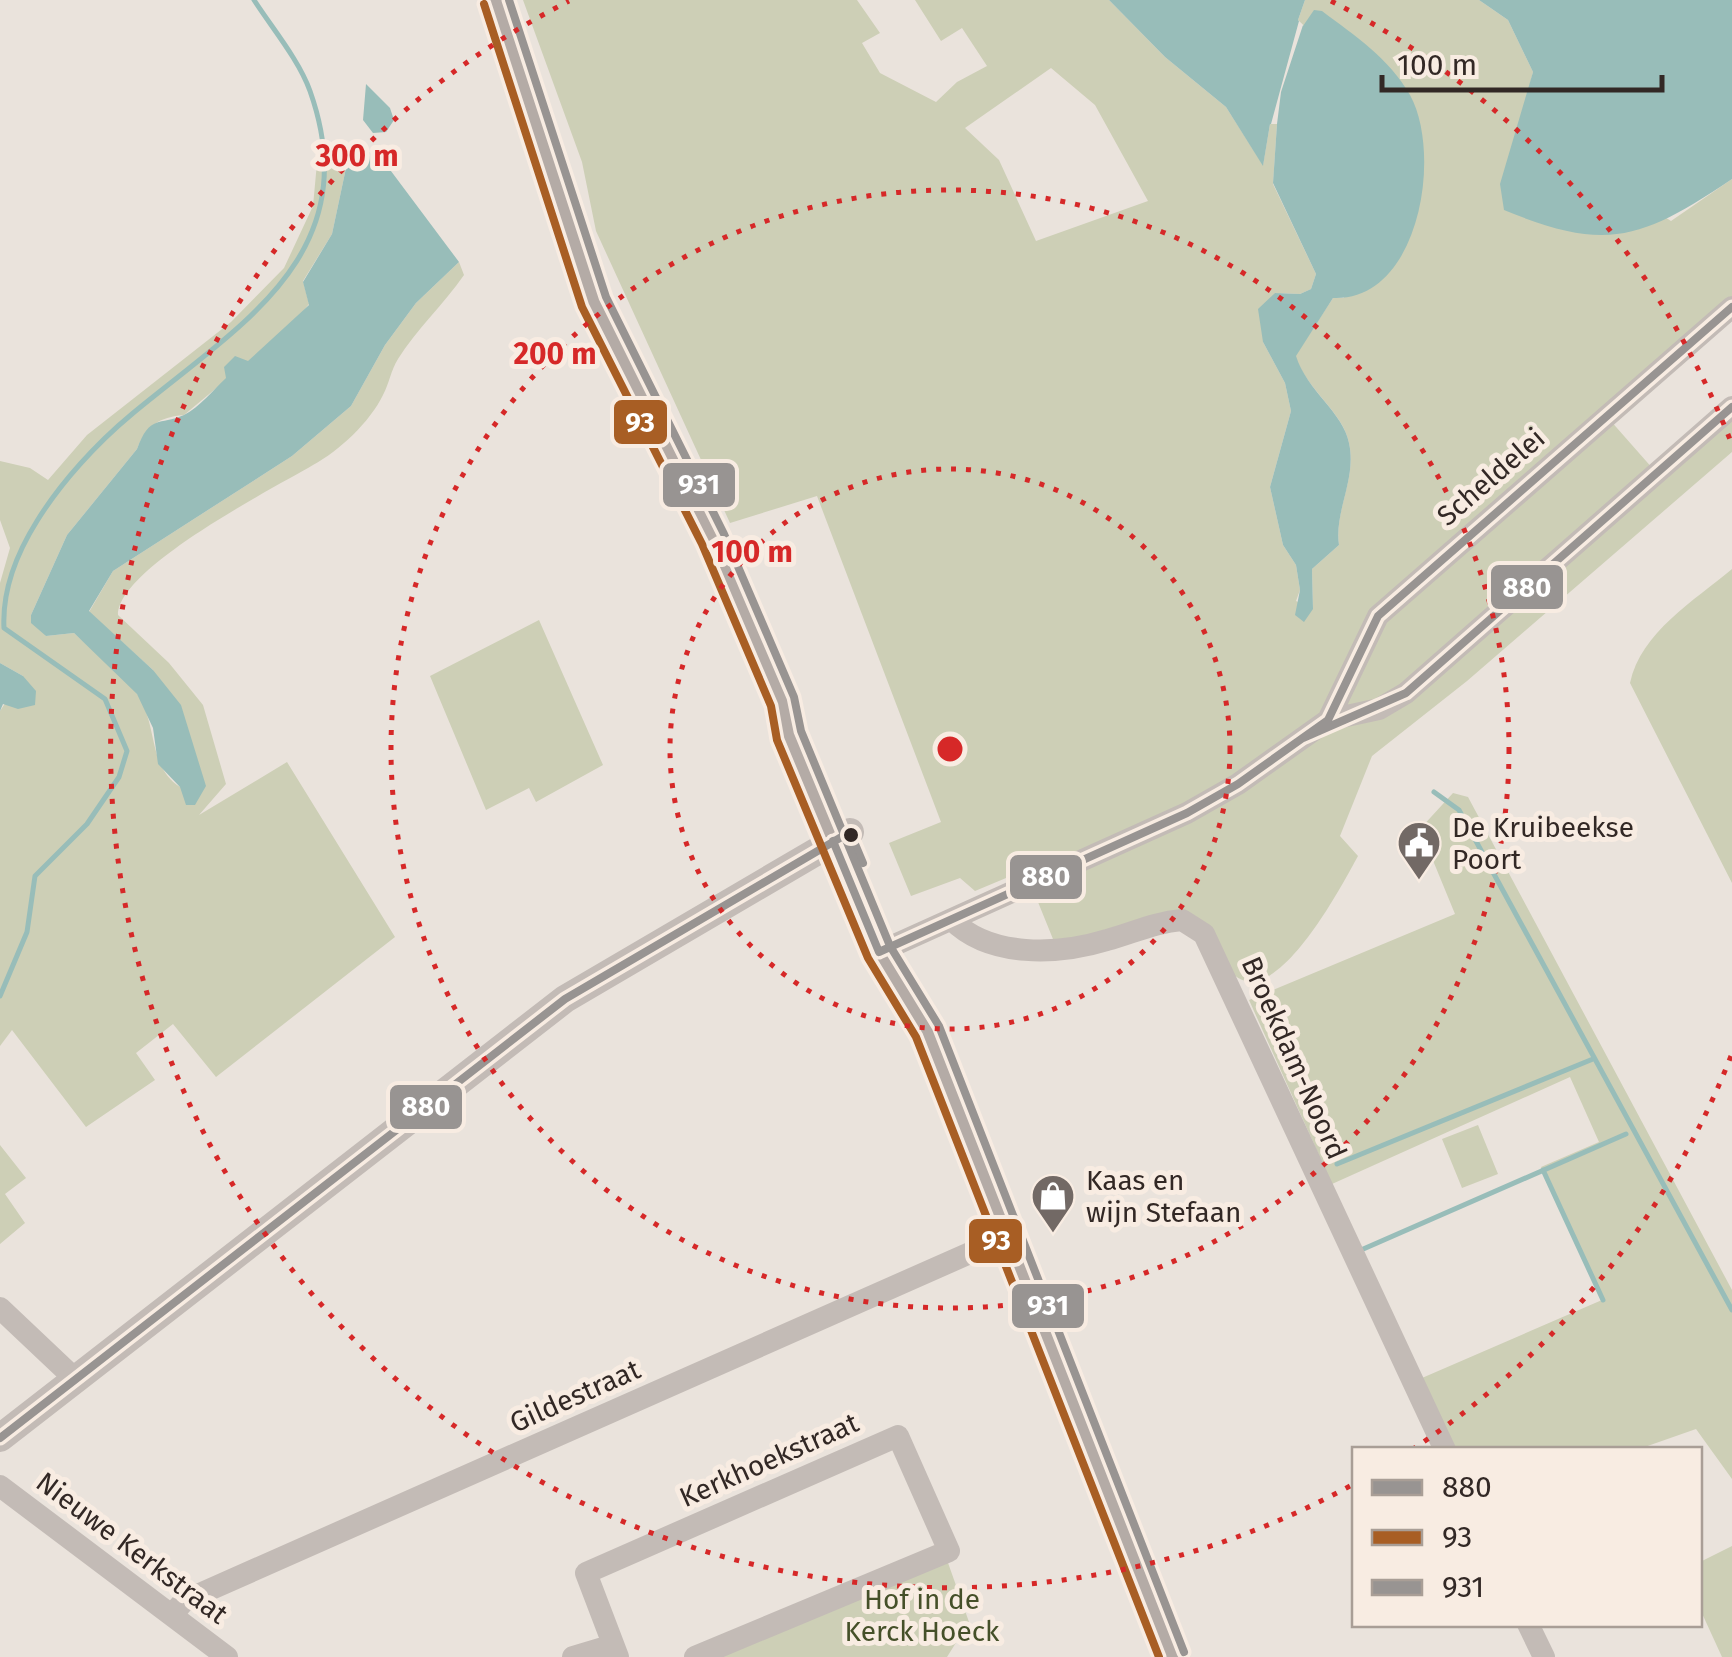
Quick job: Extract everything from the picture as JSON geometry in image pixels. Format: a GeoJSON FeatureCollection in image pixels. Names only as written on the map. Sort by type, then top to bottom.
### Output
{"type":"FeatureCollection","features":[{"type":"Feature","properties":{"kind":"main road"},"geometry":{"type":"LineString","coordinates":[[496,0],[594,302],[713,539],[783,702],[816,753],[842,836],[927,1031],[1172,1657]]}},
{"type":"Feature","properties":{"kind":"street","name":"Scheldelei"},"geometry":{"type":"LineString","coordinates":[[1328,720],[1378,616],[1732,306]]}},
{"type":"Feature","properties":{"kind":"street"},"geometry":{"type":"LineString","coordinates":[[888,948],[1187,814],[1328,720],[1378,709],[1406,694],[1732,407]]}},
{"type":"Feature","properties":{"kind":"street"},"geometry":{"type":"LineString","coordinates":[[0,1438],[565,999],[842,836]]}},
{"type":"Feature","properties":{"kind":"street","name":"Broekdam-Noord"},"geometry":{"type":"LineString","coordinates":[[952,920],[974,939],[1002,947],[1073,948],[1182,920],[1204,934],[1443,1447]]}},
{"type":"Feature","properties":{"kind":"street","name":"Gildestraat"},"geometry":{"type":"LineString","coordinates":[[172,1615],[184,1602],[1006,1238]]}},
{"type":"Feature","properties":{"kind":"street"},"geometry":{"type":"LineString","coordinates":[[0,1308],[74,1378]]}},
{"type":"Feature","properties":{"kind":"street","name":"Kerkhoekstraat"},"geometry":{"type":"LineString","coordinates":[[573,1657],[616,1651],[586,1573],[898,1436],[949,1551],[695,1657]]}},
{"type":"Feature","properties":{"kind":"street","name":"Nieuwe Kerkstraat"},"geometry":{"type":"LineString","coordinates":[[0,1486],[227,1657]]}},
{"type":"Feature","properties":{"kind":"street"},"geometry":{"type":"LineString","coordinates":[[1529,1627],[1544,1657]]}},
{"type":"Feature","properties":{"kind":"green space"},"geometry":{"type":"Polygon","coordinates":[[[523,0],[857,0],[880,33],[862,43],[880,73],[936,102],[957,82],[987,66],[962,28],[941,41],[915,0],[1109,0],[1165,57],[1226,107],[1263,165],[1270,124],[1277,124],[1273,184],[1316,274],[1311,289],[1300,294],[1275,293],[1263,342],[1285,383],[1291,411],[1270,487],[1283,545],[1296,565],[1300,590],[1296,601],[1313,609],[1312,569],[1339,545],[1351,456],[1340,421],[1295,356],[1333,298],[1344,298],[1304,26],[1298,20],[1305,0],[1479,0],[1508,20],[1533,72],[1520,124],[1671,221],[1732,179],[1732,296],[1602,411],[1661,478],[1732,416],[1732,452],[1467,681],[1372,756],[1340,836],[1358,856],[1321,919],[1283,965],[1263,979],[1244,981],[1227,967],[1204,925],[1179,910],[1055,944],[1025,870],[975,891],[960,878],[911,896],[889,843],[941,822],[817,496],[730,523],[596,231],[582,162],[523,0]],[[1051,68],[965,128],[999,160],[1036,241],[1148,201],[1095,105],[1051,68]]]}},
{"type":"Feature","properties":{"kind":"green space"},"geometry":{"type":"Polygon","coordinates":[[[318,152],[354,155],[346,168],[332,234],[303,281],[309,304],[292,325],[184,415],[167,418],[149,429],[67,535],[31,615],[46,636],[74,633],[132,687],[144,707],[163,769],[180,787],[153,670],[89,612],[113,571],[292,456],[351,406],[385,345],[416,303],[459,262],[464,275],[405,348],[377,405],[353,435],[323,459],[169,553],[125,596],[118,615],[169,663],[203,705],[226,784],[199,815],[287,762],[395,937],[216,1077],[173,1024],[136,1053],[155,1080],[86,1127],[12,1030],[0,1046],[0,711],[23,676],[0,663],[0,583],[10,548],[0,520],[0,461],[30,468],[48,480],[87,435],[231,322],[284,268],[313,206],[318,152]]]}},
{"type":"Feature","properties":{"kind":"green space"},"geometry":{"type":"Polygon","coordinates":[[[1732,569],[1732,883],[1630,683],[1645,648],[1657,633],[1732,569]]]}},
{"type":"Feature","properties":{"kind":"green space"},"geometry":{"type":"Polygon","coordinates":[[[539,620],[603,765],[536,802],[529,788],[486,810],[430,676],[539,620]]]}},
{"type":"Feature","properties":{"kind":"green space"},"geometry":{"type":"Polygon","coordinates":[[[1453,793],[1468,797],[1732,1290],[1732,1479],[1696,1429],[1645,1447],[1455,1447],[1422,1378],[1602,1300],[1541,1167],[1599,1142],[1570,1077],[1332,1184],[1249,1000],[1455,914],[1420,829],[1453,793]]]}},
{"type":"Feature","properties":{"kind":"green space"},"geometry":{"type":"Polygon","coordinates":[[[1478,1125],[1498,1174],[1462,1188],[1442,1139],[1478,1125]]]}},
{"type":"Feature","properties":{"kind":"green space"},"geometry":{"type":"Polygon","coordinates":[[[0,1145],[26,1178],[5,1194],[25,1223],[0,1244],[0,1145]]]}},
{"type":"Feature","properties":{"kind":"green space"},"geometry":{"type":"Polygon","coordinates":[[[1732,1546],[1732,1657],[1722,1657],[1702,1613],[1702,1561],[1732,1546]]]}},
{"type":"Feature","properties":{"kind":"green space","name":"Hof in de Kerck Hoeck"},"geometry":{"type":"Polygon","coordinates":[[[947,1560],[969,1622],[947,1657],[711,1657],[947,1560]]]}},
{"type":"Feature","properties":{"kind":"water"},"geometry":{"type":"Polygon","coordinates":[[[1109,0],[1305,0],[1298,20],[1303,26],[1314,10],[1322,11],[1359,39],[1402,82],[1420,121],[1423,187],[1404,251],[1386,276],[1362,293],[1333,298],[1296,356],[1308,380],[1340,421],[1351,456],[1339,545],[1312,569],[1313,609],[1304,622],[1295,615],[1300,590],[1296,565],[1283,545],[1270,487],[1291,411],[1285,383],[1263,342],[1258,309],[1275,293],[1300,294],[1311,289],[1316,274],[1273,183],[1277,124],[1270,124],[1263,166],[1226,107],[1165,57],[1109,0]]]}},
{"type":"Feature","properties":{"kind":"water"},"geometry":{"type":"Polygon","coordinates":[[[1479,0],[1732,0],[1732,179],[1673,215],[1623,233],[1571,232],[1504,210],[1500,184],[1533,72],[1508,20],[1479,0]]]}},
{"type":"Feature","properties":{"kind":"water"},"geometry":{"type":"Polygon","coordinates":[[[366,84],[390,108],[394,120],[386,132],[373,133],[363,120],[366,84]]]}},
{"type":"Feature","properties":{"kind":"water"},"geometry":{"type":"Polygon","coordinates":[[[367,151],[382,159],[459,262],[416,303],[385,345],[351,406],[292,456],[113,571],[89,611],[153,670],[181,705],[206,786],[195,805],[186,805],[180,787],[158,764],[153,728],[137,694],[74,633],[46,636],[31,623],[31,615],[67,535],[137,449],[146,430],[195,408],[226,378],[224,367],[235,356],[248,361],[309,305],[303,282],[332,234],[346,168],[354,155],[367,151]]]}},
{"type":"Feature","properties":{"kind":"water"},"geometry":{"type":"Polygon","coordinates":[[[0,663],[23,676],[36,691],[35,705],[18,709],[3,704],[0,711],[0,663]]]}},
{"type":"Feature","properties":{"kind":"pier"},"geometry":{"type":"Polygon","coordinates":[[[1299,21],[1303,25],[1281,92],[1277,124],[1271,124],[1299,21]]]}},
{"type":"Feature","properties":{"kind":"waterway"},"geometry":{"type":"LineString","coordinates":[[0,996],[27,932],[35,876],[87,824],[119,777],[127,751],[105,699],[4,628],[8,586],[17,559],[47,506],[93,450],[251,316],[283,281],[307,242],[322,198],[323,148],[310,91],[292,56],[254,0]]}},
{"type":"Feature","properties":{"kind":"waterway"},"geometry":{"type":"LineString","coordinates":[[1434,792],[1459,810],[1732,1310]]}},
{"type":"Feature","properties":{"kind":"waterway"},"geometry":{"type":"LineString","coordinates":[[1337,1164],[1593,1059]]}},
{"type":"Feature","properties":{"kind":"waterway"},"geometry":{"type":"LineString","coordinates":[[1361,1250],[1626,1134]]}},
{"type":"Feature","properties":{"kind":"waterway"},"geometry":{"type":"LineString","coordinates":[[1543,1170],[1603,1300]]}},
{"type":"Feature","properties":{"kind":"transit line","name":"931"},"geometry":{"type":"LineString","coordinates":[[509,0],[606,297],[724,534],[794,697],[801,731],[890,946],[939,1026],[1184,1652]]}},
{"type":"Feature","properties":{"kind":"transit line","name":"93"},"geometry":{"type":"LineString","coordinates":[[484,4],[582,307],[702,544],[771,706],[777,740],[868,958],[916,1037],[1159,1657]]}},
{"type":"Feature","properties":{"kind":"transit line","name":"880"},"geometry":{"type":"LineString","coordinates":[[833,841],[879,952],[1187,813],[1238,784],[1328,720],[1378,616],[1732,307]]}},
{"type":"Feature","properties":{"kind":"transit line","name":"880"},"geometry":{"type":"LineString","coordinates":[[1303,738],[1406,693],[1732,407]]}},
{"type":"Feature","properties":{"kind":"transit line","name":"880"},"geometry":{"type":"LineString","coordinates":[[0,1438],[565,999],[850,832],[863,863]]}},
{"type":"Feature","properties":{"kind":"place","name":"De Kruibeekse Poort"},"geometry":{"type":"Point","coordinates":[1419,881]}},
{"type":"Feature","properties":{"kind":"place","name":"Kaas en wijn Stefaan"},"geometry":{"type":"Point","coordinates":[1053,1234]}}]}
